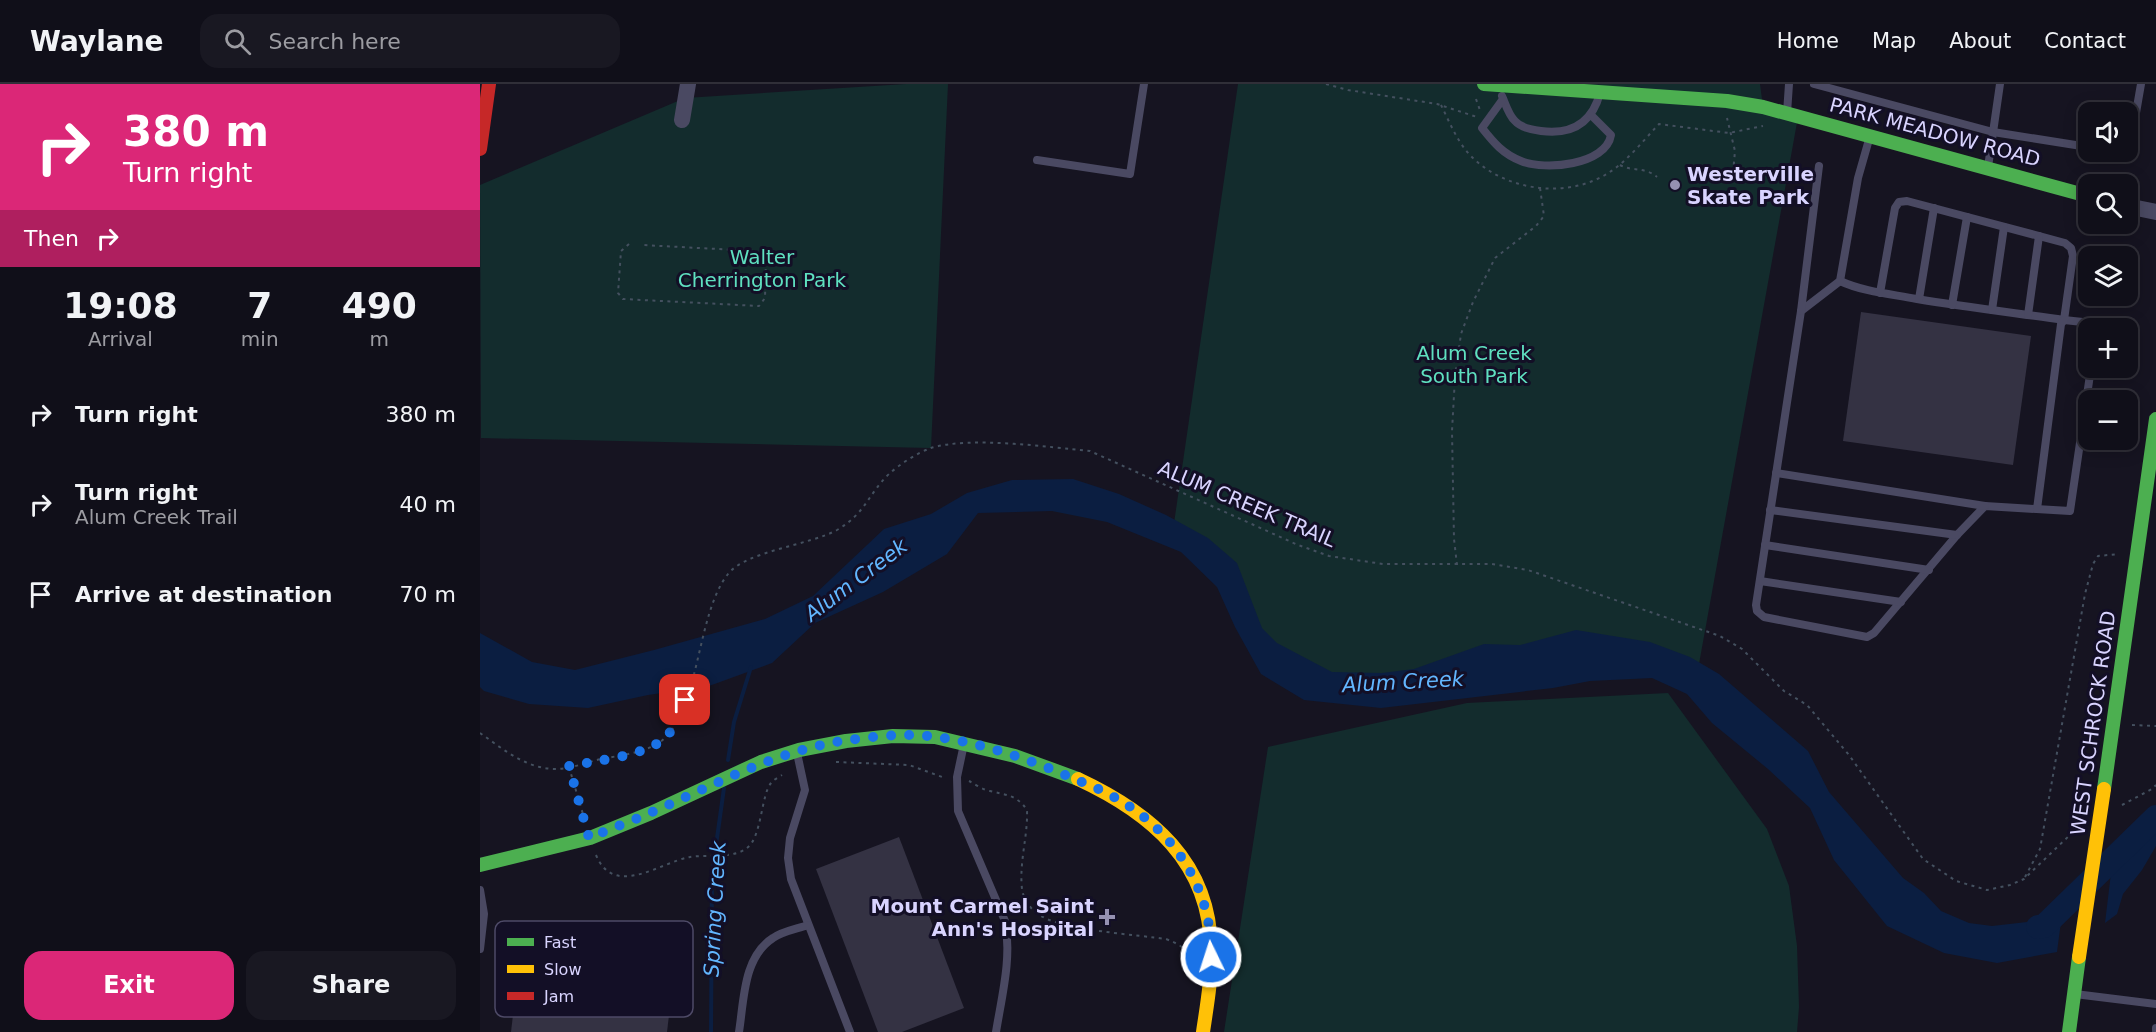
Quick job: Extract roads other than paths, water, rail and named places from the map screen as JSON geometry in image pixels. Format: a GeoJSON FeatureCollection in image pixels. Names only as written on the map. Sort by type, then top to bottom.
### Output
{"type":"FeatureCollection","features":[{"type":"Feature","properties":{"kind":"street"},"geometry":{"type":"LineString","coordinates":[[480,149],[489,84]]}},
{"type":"Feature","properties":{"kind":"street"},"geometry":{"type":"LineString","coordinates":[[682,120],[687,84]]}},
{"type":"Feature","properties":{"kind":"street","name":"PARK MEADOW ROAD"},"geometry":{"type":"LineString","coordinates":[[1485,87],[1727,101],[1787,114],[2078,193]]}},
{"type":"Feature","properties":{"kind":"street"},"geometry":{"type":"LineString","coordinates":[[2138,208],[2156,212]]}},
{"type":"Feature","properties":{"kind":"street","name":"WEST SCHROCK ROAD"},"geometry":{"type":"LineString","coordinates":[[2069,1032],[2156,418]]}},
{"type":"Feature","properties":{"kind":"street"},"geometry":{"type":"LineString","coordinates":[[480,865],[589,838],[653,812],[738,772],[796,751],[843,741],[893,736],[927,736],[1003,752],[1036,762],[1109,794],[1140,813],[1168,838],[1189,867],[1204,902],[1212,938],[1211,975],[1203,1032]]}},
{"type":"Feature","properties":{"kind":"lane"},"geometry":{"type":"LineString","coordinates":[[1037,160],[1130,174],[1144,84]]}},
{"type":"Feature","properties":{"kind":"lane"},"geometry":{"type":"LineString","coordinates":[[1787,114],[1790,84]]}},
{"type":"Feature","properties":{"kind":"lane"},"geometry":{"type":"LineString","coordinates":[[1814,84],[1993,132],[2078,145]]}},
{"type":"Feature","properties":{"kind":"lane"},"geometry":{"type":"LineString","coordinates":[[1988,168],[2000,84]]}},
{"type":"Feature","properties":{"kind":"lane"},"geometry":{"type":"LineString","coordinates":[[2138,102],[2141,84]]}},
{"type":"Feature","properties":{"kind":"lane"},"geometry":{"type":"LineString","coordinates":[[1485,87],[1503,99],[1515,121],[1532,130],[1566,132],[1579,127],[1591,115],[1600,92]]}},
{"type":"Feature","properties":{"kind":"lane"},"geometry":{"type":"LineString","coordinates":[[1503,99],[1482,129],[1502,152],[1523,162],[1541,166],[1562,165],[1598,155],[1610,142],[1611,135],[1591,115]]}},
{"type":"Feature","properties":{"kind":"lane"},"geometry":{"type":"LineString","coordinates":[[1801,311],[1840,281],[1858,178],[1870,136]]}},
{"type":"Feature","properties":{"kind":"lane"},"geometry":{"type":"LineString","coordinates":[[1820,166],[1757,610],[1764,617],[1860,637],[1874,633],[1985,506]]}},
{"type":"Feature","properties":{"kind":"lane"},"geometry":{"type":"LineString","coordinates":[[1880,292],[1895,208],[1899,202],[1907,201],[2039,236],[2065,243],[2071,248],[2073,256],[2064,320],[2061,324],[2037,509]]}},
{"type":"Feature","properties":{"kind":"lane"},"geometry":{"type":"LineString","coordinates":[[1919,299],[1934,208]]}},
{"type":"Feature","properties":{"kind":"lane"},"geometry":{"type":"LineString","coordinates":[[1952,305],[1967,217]]}},
{"type":"Feature","properties":{"kind":"lane"},"geometry":{"type":"LineString","coordinates":[[1992,310],[2004,227]]}},
{"type":"Feature","properties":{"kind":"lane"},"geometry":{"type":"LineString","coordinates":[[2028,315],[2039,236]]}},
{"type":"Feature","properties":{"kind":"lane"},"geometry":{"type":"LineString","coordinates":[[1840,281],[1856,288],[1952,305],[2078,322]]}},
{"type":"Feature","properties":{"kind":"lane"},"geometry":{"type":"LineString","coordinates":[[1776,473],[1985,506],[2070,512],[2090,378]]}},
{"type":"Feature","properties":{"kind":"lane"},"geometry":{"type":"LineString","coordinates":[[1770,510],[1957,536]]}},
{"type":"Feature","properties":{"kind":"lane"},"geometry":{"type":"LineString","coordinates":[[1765,545],[1929,570]]}},
{"type":"Feature","properties":{"kind":"lane"},"geometry":{"type":"LineString","coordinates":[[1760,581],[1901,602]]}},
{"type":"Feature","properties":{"kind":"lane"},"geometry":{"type":"LineString","coordinates":[[964,744],[958,779],[958,810],[1005,921],[1008,937],[1008,960],[996,1032]]}},
{"type":"Feature","properties":{"kind":"lane"},"geometry":{"type":"LineString","coordinates":[[796,751],[805,790],[790,838],[788,858],[791,879],[850,1032]]}},
{"type":"Feature","properties":{"kind":"lane"},"geometry":{"type":"LineString","coordinates":[[480,890],[484,914],[480,949]]}},
{"type":"Feature","properties":{"kind":"lane"},"geometry":{"type":"LineString","coordinates":[[739,1032],[748,975],[762,946],[775,936],[808,925]]}},
{"type":"Feature","properties":{"kind":"lane"},"geometry":{"type":"LineString","coordinates":[[2074,994],[2156,1004]]}},
{"type":"Feature","properties":{"kind":"water"},"geometry":{"type":"Polygon","coordinates":[[[1073,479],[1119,494],[1166,515],[1208,538],[1237,563],[1262,628],[1277,643],[1332,672],[1382,673],[1414,669],[1484,644],[1520,645],[1576,630],[1650,642],[1690,657],[1719,674],[1808,751],[1829,792],[1903,878],[1924,893],[1941,911],[1969,923],[1992,926],[2027,922],[2064,899],[2057,952],[1997,963],[1944,953],[1887,926],[1834,860],[1810,808],[1768,769],[1712,723],[1687,694],[1652,678],[1590,681],[1553,688],[1381,708],[1304,700],[1261,674],[1235,627],[1217,587],[1181,552],[1107,522],[1052,511],[978,513],[947,554],[883,592],[815,623],[772,663],[709,686],[648,695],[588,708],[529,704],[484,691],[480,687],[480,633],[532,662],[575,670],[654,650],[765,619],[813,596],[884,529],[931,514],[967,493],[1012,480],[1073,479]]]}},
{"type":"Feature","properties":{"kind":"water"},"geometry":{"type":"Polygon","coordinates":[[[2156,810],[2156,846],[2142,870],[2123,894],[2117,914],[2105,923],[2114,848],[2156,810]]]}},
{"type":"Feature","properties":{"kind":"waterway"},"geometry":{"type":"LineString","coordinates":[[728,760],[734,722],[751,667]]}},
{"type":"Feature","properties":{"kind":"waterway","name":"Spring Creek"},"geometry":{"type":"LineString","coordinates":[[711,1032],[712,874],[724,788]]}},
{"type":"Feature","properties":{"kind":"waterway","name":"Alum Creek"},"geometry":{"type":"LineString","coordinates":[[2038,927],[2044,926],[2156,817]]}},
{"type":"Feature","properties":{"kind":"place","name":"Westerville Skate Park"},"geometry":{"type":"Point","coordinates":[1675,185]}},
{"type":"Feature","properties":{"kind":"place","name":"Mount Carmel Saint Ann's Hospital"},"geometry":{"type":"Point","coordinates":[1107,917]}},
{"type":"Feature","properties":{"kind":"park label","name":"Walter Cherrington Park"},"geometry":{"type":"Point","coordinates":[762,268]}},
{"type":"Feature","properties":{"kind":"park label","name":"Alum Creek South Park"},"geometry":{"type":"Point","coordinates":[1474,364]}}]}
